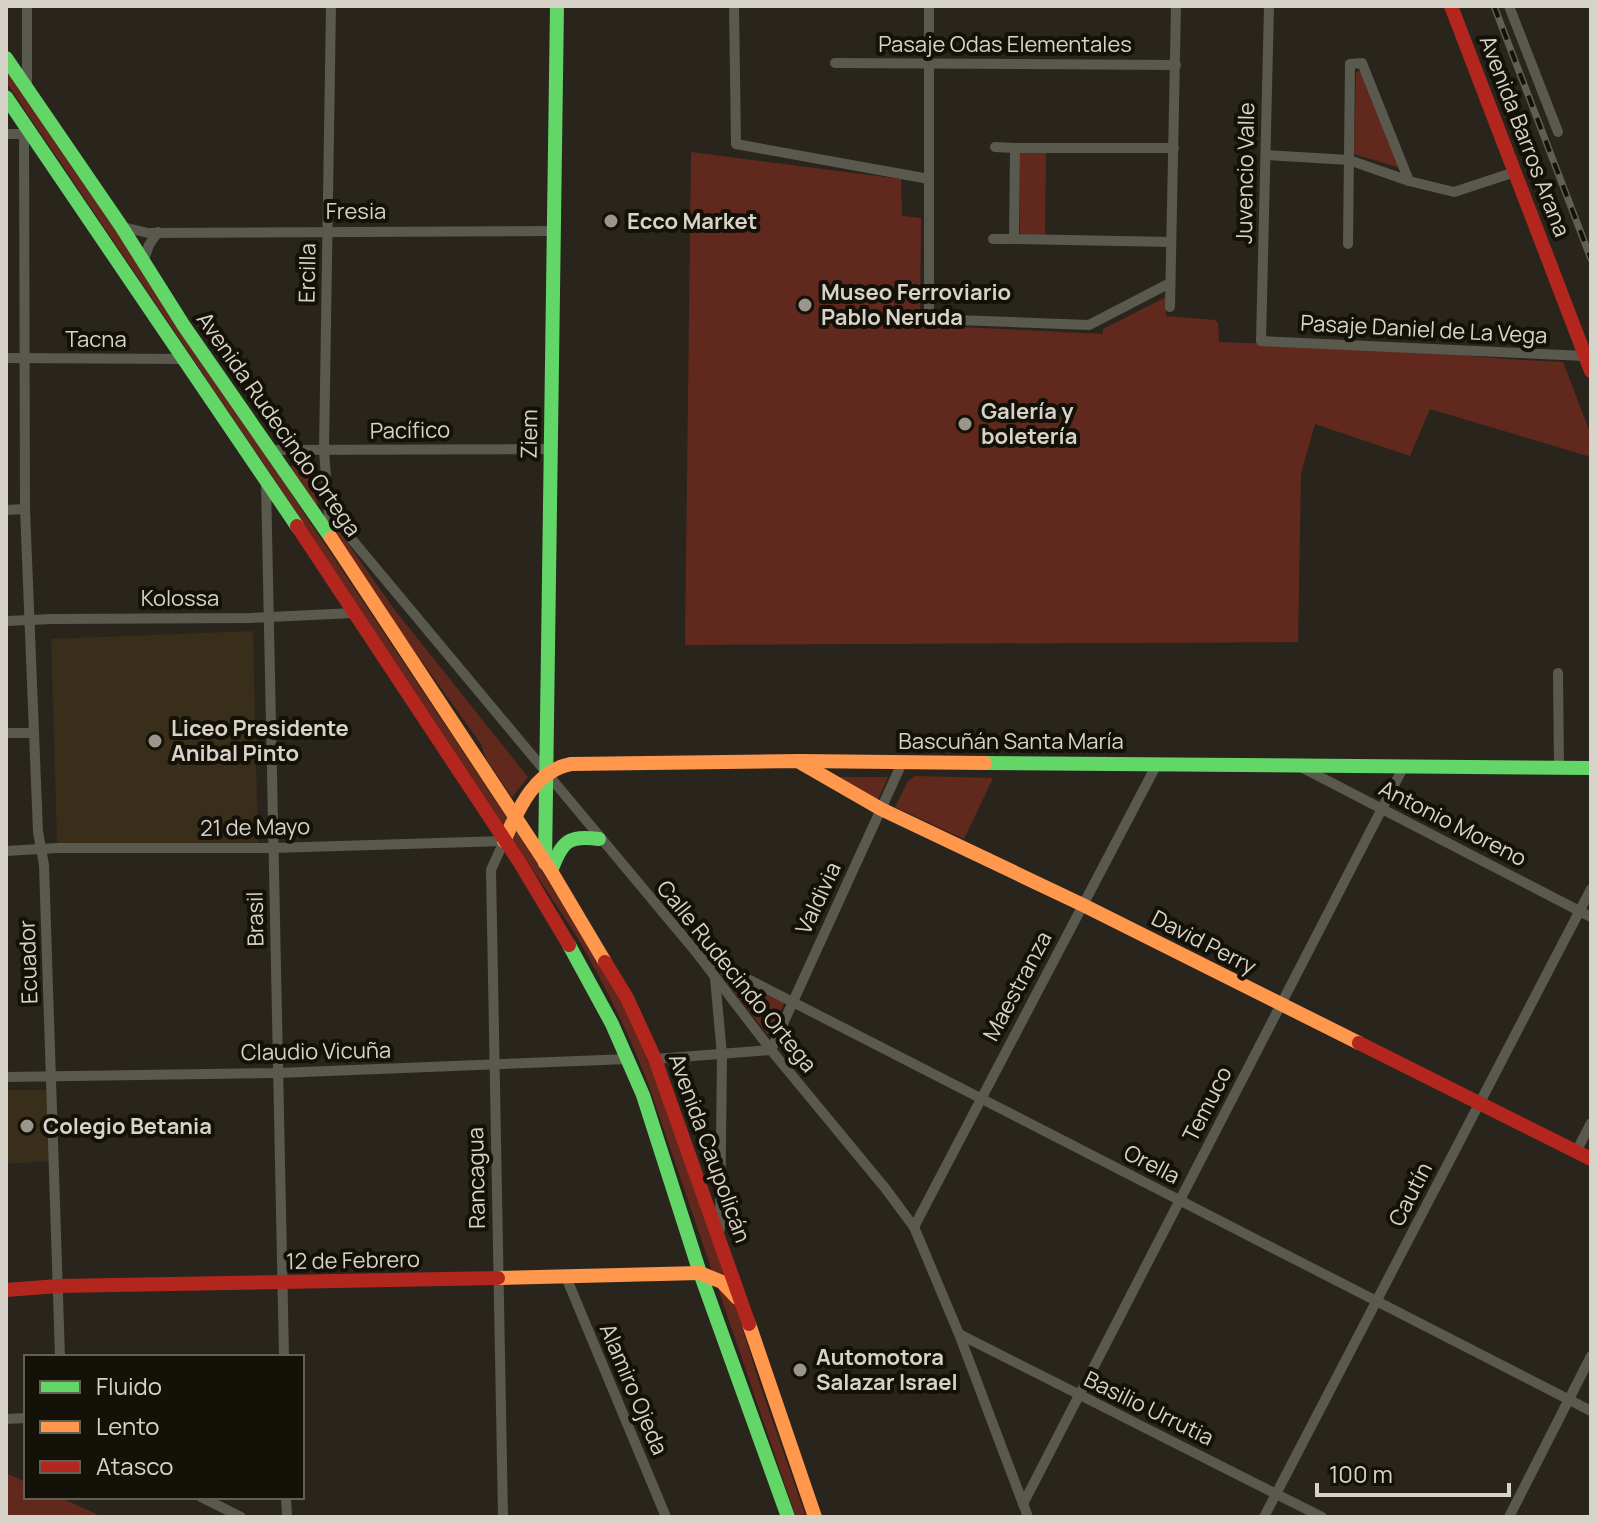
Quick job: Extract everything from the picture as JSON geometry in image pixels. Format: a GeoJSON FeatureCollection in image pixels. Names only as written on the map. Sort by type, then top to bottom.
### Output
{"type":"FeatureCollection","features":[{"type":"Feature","properties":{"kind":"main road","name":"Ziem"},"geometry":{"type":"LineString","coordinates":[[548,867],[557,6]]}},
{"type":"Feature","properties":{"kind":"main road","name":"Avenida Barros Arana"},"geometry":{"type":"LineString","coordinates":[[1451,6],[1591,371]]}},
{"type":"Feature","properties":{"kind":"main road","name":"Avenida Rudecindo Ortega"},"geometry":{"type":"LineString","coordinates":[[6,58],[515,816]]}},
{"type":"Feature","properties":{"kind":"main road","name":"Avenida Rudecindo Ortega"},"geometry":{"type":"LineString","coordinates":[[6,97],[28,136],[186,359],[504,841]]}},
{"type":"Feature","properties":{"kind":"main road","name":"Bascuñán Santa María"},"geometry":{"type":"LineString","coordinates":[[547,771],[583,762],[799,761],[1591,768]]}},
{"type":"Feature","properties":{"kind":"main road","name":"David Perry"},"geometry":{"type":"LineString","coordinates":[[799,761],[881,809],[1083,905],[1591,1159]]}},
{"type":"Feature","properties":{"kind":"main road"},"geometry":{"type":"LineString","coordinates":[[504,841],[515,816],[547,771]]}},
{"type":"Feature","properties":{"kind":"main road","name":"Avenida Caupolicán"},"geometry":{"type":"LineString","coordinates":[[515,816],[627,998],[655,1059],[815,1517]]}},
{"type":"Feature","properties":{"kind":"main road"},"geometry":{"type":"LineString","coordinates":[[548,867],[565,841],[575,836],[599,839]]}},
{"type":"Feature","properties":{"kind":"main road","name":"Avenida Caupolicán"},"geometry":{"type":"LineString","coordinates":[[504,841],[551,912],[628,1059],[643,1095],[700,1273],[788,1517]]}},
{"type":"Feature","properties":{"kind":"main road"},"geometry":{"type":"LineString","coordinates":[[612,1024],[639,1051],[655,1059]]}},
{"type":"Feature","properties":{"kind":"main road"},"geometry":{"type":"LineString","coordinates":[[700,1273],[730,1288],[745,1314]]}},
{"type":"Feature","properties":{"kind":"main road","name":"12 de Febrero"},"geometry":{"type":"LineString","coordinates":[[6,1290],[58,1286],[282,1284],[700,1273]]}},
{"type":"Feature","properties":{"kind":"main road"},"geometry":{"type":"LineString","coordinates":[[740,1382],[765,1375]]}},
{"type":"Feature","properties":{"kind":"street"},"geometry":{"type":"LineString","coordinates":[[27,6],[27,90]]}},
{"type":"Feature","properties":{"kind":"street","name":"Ercilla"},"geometry":{"type":"LineString","coordinates":[[330,540],[324,450],[331,6]]}},
{"type":"Feature","properties":{"kind":"street"},"geometry":{"type":"LineString","coordinates":[[734,6],[736,144],[929,179]]}},
{"type":"Feature","properties":{"kind":"street"},"geometry":{"type":"LineString","coordinates":[[929,6],[929,319],[1089,325],[1170,283]]}},
{"type":"Feature","properties":{"kind":"street"},"geometry":{"type":"LineString","coordinates":[[1170,307],[1176,6]]}},
{"type":"Feature","properties":{"kind":"street","name":"Juvencio Valle"},"geometry":{"type":"LineString","coordinates":[[1261,341],[1269,6]]}},
{"type":"Feature","properties":{"kind":"street"},"geometry":{"type":"LineString","coordinates":[[1509,6],[1558,132]]}},
{"type":"Feature","properties":{"kind":"street","name":"Pasaje Odas Elementales"},"geometry":{"type":"LineString","coordinates":[[835,63],[1176,65]]}},
{"type":"Feature","properties":{"kind":"street"},"geometry":{"type":"LineString","coordinates":[[1348,244],[1350,64],[1362,63],[1409,181]]}},
{"type":"Feature","properties":{"kind":"street"},"geometry":{"type":"LineString","coordinates":[[6,134],[28,136]]}},
{"type":"Feature","properties":{"kind":"street","name":"Ecuador"},"geometry":{"type":"LineString","coordinates":[[28,136],[25,509],[38,832],[44,865],[53,1076],[60,1355]]}},
{"type":"Feature","properties":{"kind":"street"},"geometry":{"type":"LineString","coordinates":[[995,147],[1174,148]]}},
{"type":"Feature","properties":{"kind":"street"},"geometry":{"type":"LineString","coordinates":[[1014,239],[1015,148]]}},
{"type":"Feature","properties":{"kind":"street"},"geometry":{"type":"LineString","coordinates":[[1266,155],[1349,160],[1409,181],[1454,192],[1515,172]]}},
{"type":"Feature","properties":{"kind":"street","name":"Fresia"},"geometry":{"type":"LineString","coordinates":[[121,226],[158,232],[554,231]]}},
{"type":"Feature","properties":{"kind":"street"},"geometry":{"type":"LineString","coordinates":[[143,262],[158,232]]}},
{"type":"Feature","properties":{"kind":"street"},"geometry":{"type":"LineString","coordinates":[[993,239],[1171,242]]}},
{"type":"Feature","properties":{"kind":"street","name":"Pasaje Daniel de La Vega"},"geometry":{"type":"LineString","coordinates":[[1261,341],[1585,356]]}},
{"type":"Feature","properties":{"kind":"street","name":"Tacna"},"geometry":{"type":"LineString","coordinates":[[6,358],[186,359]]}},
{"type":"Feature","properties":{"kind":"street","name":"Pacífico"},"geometry":{"type":"LineString","coordinates":[[270,450],[551,449]]}},
{"type":"Feature","properties":{"kind":"street","name":"Brasil"},"geometry":{"type":"LineString","coordinates":[[266,480],[284,1355]]}},
{"type":"Feature","properties":{"kind":"street"},"geometry":{"type":"LineString","coordinates":[[6,510],[25,509]]}},
{"type":"Feature","properties":{"kind":"street","name":"Calle Rudecindo Ortega"},"geometry":{"type":"LineString","coordinates":[[329,512],[696,952],[914,1227],[959,1334],[1028,1517]]}},
{"type":"Feature","properties":{"kind":"street","name":"Kolossa"},"geometry":{"type":"LineString","coordinates":[[6,621],[268,618],[354,613]]}},
{"type":"Feature","properties":{"kind":"street"},"geometry":{"type":"LineString","coordinates":[[1558,673],[1559,767]]}},
{"type":"Feature","properties":{"kind":"street"},"geometry":{"type":"LineString","coordinates":[[6,733],[34,733]]}},
{"type":"Feature","properties":{"kind":"street","name":"Valdivia"},"geometry":{"type":"LineString","coordinates":[[771,1050],[902,763]]}},
{"type":"Feature","properties":{"kind":"street","name":"Maestranza"},"geometry":{"type":"LineString","coordinates":[[914,1227],[1157,764]]}},
{"type":"Feature","properties":{"kind":"street","name":"Antonio Moreno"},"geometry":{"type":"LineString","coordinates":[[1296,765],[1591,917]]}},
{"type":"Feature","properties":{"kind":"street","name":"Temuco"},"geometry":{"type":"LineString","coordinates":[[1023,1504],[1404,766]]}},
{"type":"Feature","properties":{"kind":"street","name":"21 de Mayo"},"geometry":{"type":"LineString","coordinates":[[6,851],[504,841]]}},
{"type":"Feature","properties":{"kind":"street","name":"Rancagua"},"geometry":{"type":"LineString","coordinates":[[503,1517],[491,870],[504,841]]}},
{"type":"Feature","properties":{"kind":"street","name":"Cautín"},"geometry":{"type":"LineString","coordinates":[[1264,1517],[1591,889]]}},
{"type":"Feature","properties":{"kind":"street","name":"Orella"},"geometry":{"type":"LineString","coordinates":[[696,952],[1591,1411]]}},
{"type":"Feature","properties":{"kind":"street"},"geometry":{"type":"LineString","coordinates":[[715,977],[722,1055],[720,1239]]}},
{"type":"Feature","properties":{"kind":"street"},"geometry":{"type":"LineString","coordinates":[[655,1059],[771,1050]]}},
{"type":"Feature","properties":{"kind":"street","name":"Claudio Vicuña"},"geometry":{"type":"LineString","coordinates":[[6,1077],[278,1073],[628,1059]]}},
{"type":"Feature","properties":{"kind":"street"},"geometry":{"type":"LineString","coordinates":[[1576,1152],[1591,1123]]}},
{"type":"Feature","properties":{"kind":"street","name":"Alamiro Ojeda"},"geometry":{"type":"LineString","coordinates":[[566,1277],[666,1517]]}},
{"type":"Feature","properties":{"kind":"street","name":"Basilio Urrutia"},"geometry":{"type":"LineString","coordinates":[[959,1334],[1322,1517]]}},
{"type":"Feature","properties":{"kind":"street"},"geometry":{"type":"LineString","coordinates":[[1509,1517],[1591,1356]]}},
{"type":"Feature","properties":{"kind":"street"},"geometry":{"type":"LineString","coordinates":[[205,1499],[241,1517]]}},
{"type":"Feature","properties":{"kind":"shaded area"},"geometry":{"type":"Polygon","coordinates":[[[6,69],[541,869],[621,1001],[651,1068],[716,1242],[758,1379],[806,1517],[796,1517],[649,1086],[595,969],[574,932],[276,482],[6,82],[6,69]]]}},
{"type":"Feature","properties":{"kind":"shaded area"},"geometry":{"type":"Polygon","coordinates":[[[1358,71],[1362,72],[1400,168],[1354,154],[1358,71]]]}},
{"type":"Feature","properties":{"kind":"shaded area"},"geometry":{"type":"Polygon","coordinates":[[[691,152],[901,179],[902,216],[921,218],[920,325],[1103,334],[1103,329],[1166,297],[1166,316],[1215,320],[1218,323],[1219,342],[1372,348],[1563,362],[1591,435],[1591,457],[1430,409],[1410,456],[1315,424],[1301,473],[1298,642],[685,645],[691,152]]]}},
{"type":"Feature","properties":{"kind":"shaded area"},"geometry":{"type":"Polygon","coordinates":[[[1020,153],[1046,153],[1045,235],[1020,234],[1020,153]]]}},
{"type":"Feature","properties":{"kind":"shaded area"},"geometry":{"type":"Polygon","coordinates":[[[305,464],[316,479],[317,512],[287,467],[305,464]]]}},
{"type":"Feature","properties":{"kind":"shaded area"},"geometry":{"type":"Polygon","coordinates":[[[335,525],[394,609],[528,777],[512,797],[486,759],[481,744],[334,539],[335,525]]]}},
{"type":"Feature","properties":{"kind":"shaded area","name":"Liceo Presidente Anibal Pinto"},"geometry":{"type":"Polygon","coordinates":[[[253,631],[258,843],[57,844],[51,639],[253,631]]]}},
{"type":"Feature","properties":{"kind":"shaded area"},"geometry":{"type":"Polygon","coordinates":[[[915,776],[993,778],[964,839],[895,807],[908,781],[915,776]]]}},
{"type":"Feature","properties":{"kind":"shaded area"},"geometry":{"type":"Polygon","coordinates":[[[834,777],[888,777],[878,799],[834,777]]]}},
{"type":"Feature","properties":{"kind":"shaded area"},"geometry":{"type":"Polygon","coordinates":[[[720,971],[785,1002],[768,1035],[720,974],[720,971]]]}},
{"type":"Feature","properties":{"kind":"shaded area","name":"Colegio Betania"},"geometry":{"type":"Polygon","coordinates":[[[6,1090],[48,1090],[49,1161],[6,1164],[6,1090]]]}},
{"type":"Feature","properties":{"kind":"shaded area"},"geometry":{"type":"Polygon","coordinates":[[[6,1473],[24,1481],[24,1499],[63,1499],[103,1517],[6,1517],[6,1473]]]}},
{"type":"Feature","properties":{"kind":"railway"},"geometry":{"type":"LineString","coordinates":[[1494,6],[1591,259]]}},
{"type":"Feature","properties":{"kind":"traffic: fast"},"geometry":{"type":"LineString","coordinates":[[545,863],[557,6]]}},
{"type":"Feature","properties":{"kind":"traffic: fast"},"geometry":{"type":"LineString","coordinates":[[6,58],[121,226],[184,326],[331,538]]}},
{"type":"Feature","properties":{"kind":"traffic: fast"},"geometry":{"type":"LineString","coordinates":[[6,97],[297,526]]}},
{"type":"Feature","properties":{"kind":"traffic: fast"},"geometry":{"type":"LineString","coordinates":[[985,763],[1591,768]]}},
{"type":"Feature","properties":{"kind":"traffic: fast"},"geometry":{"type":"LineString","coordinates":[[551,871],[567,843],[580,838],[599,839]]}},
{"type":"Feature","properties":{"kind":"traffic: fast"},"geometry":{"type":"LineString","coordinates":[[569,945],[612,1024],[643,1095],[700,1273],[788,1517]]}},
{"type":"Feature","properties":{"kind":"traffic: slow"},"geometry":{"type":"LineString","coordinates":[[331,538],[551,871],[605,962]]}},
{"type":"Feature","properties":{"kind":"traffic: slow"},"geometry":{"type":"LineString","coordinates":[[504,841],[537,783],[558,768],[571,764],[799,761],[985,763]]}},
{"type":"Feature","properties":{"kind":"traffic: slow"},"geometry":{"type":"LineString","coordinates":[[801,763],[881,809],[1083,905],[1359,1043]]}},
{"type":"Feature","properties":{"kind":"traffic: slow"},"geometry":{"type":"LineString","coordinates":[[498,1278],[700,1273]]}},
{"type":"Feature","properties":{"kind":"traffic: slow"},"geometry":{"type":"LineString","coordinates":[[700,1273],[722,1282],[737,1298]]}},
{"type":"Feature","properties":{"kind":"traffic: slow"},"geometry":{"type":"LineString","coordinates":[[749,1324],[815,1517]]}},
{"type":"Feature","properties":{"kind":"traffic: jam"},"geometry":{"type":"LineString","coordinates":[[1451,6],[1591,371]]}},
{"type":"Feature","properties":{"kind":"traffic: jam"},"geometry":{"type":"LineString","coordinates":[[297,526],[520,863],[569,945]]}},
{"type":"Feature","properties":{"kind":"traffic: jam"},"geometry":{"type":"LineString","coordinates":[[605,962],[627,998],[655,1059],[749,1324]]}},
{"type":"Feature","properties":{"kind":"traffic: jam"},"geometry":{"type":"LineString","coordinates":[[1359,1043],[1591,1159]]}},
{"type":"Feature","properties":{"kind":"traffic: jam"},"geometry":{"type":"LineString","coordinates":[[6,1290],[58,1286],[498,1278]]}},
{"type":"Feature","properties":{"kind":"place","name":"Ecco Market"},"geometry":{"type":"Point","coordinates":[611,221]}},
{"type":"Feature","properties":{"kind":"place","name":"Museo Ferroviario Pablo Neruda"},"geometry":{"type":"Point","coordinates":[805,305]}},
{"type":"Feature","properties":{"kind":"place","name":"Galería y boletería"},"geometry":{"type":"Point","coordinates":[965,424]}},
{"type":"Feature","properties":{"kind":"place","name":"Liceo Presidente Anibal Pinto"},"geometry":{"type":"Point","coordinates":[155,741]}},
{"type":"Feature","properties":{"kind":"place","name":"Colegio Betania"},"geometry":{"type":"Point","coordinates":[27,1126]}},
{"type":"Feature","properties":{"kind":"place","name":"Automotora Salazar Israel"},"geometry":{"type":"Point","coordinates":[800,1370]}}]}
